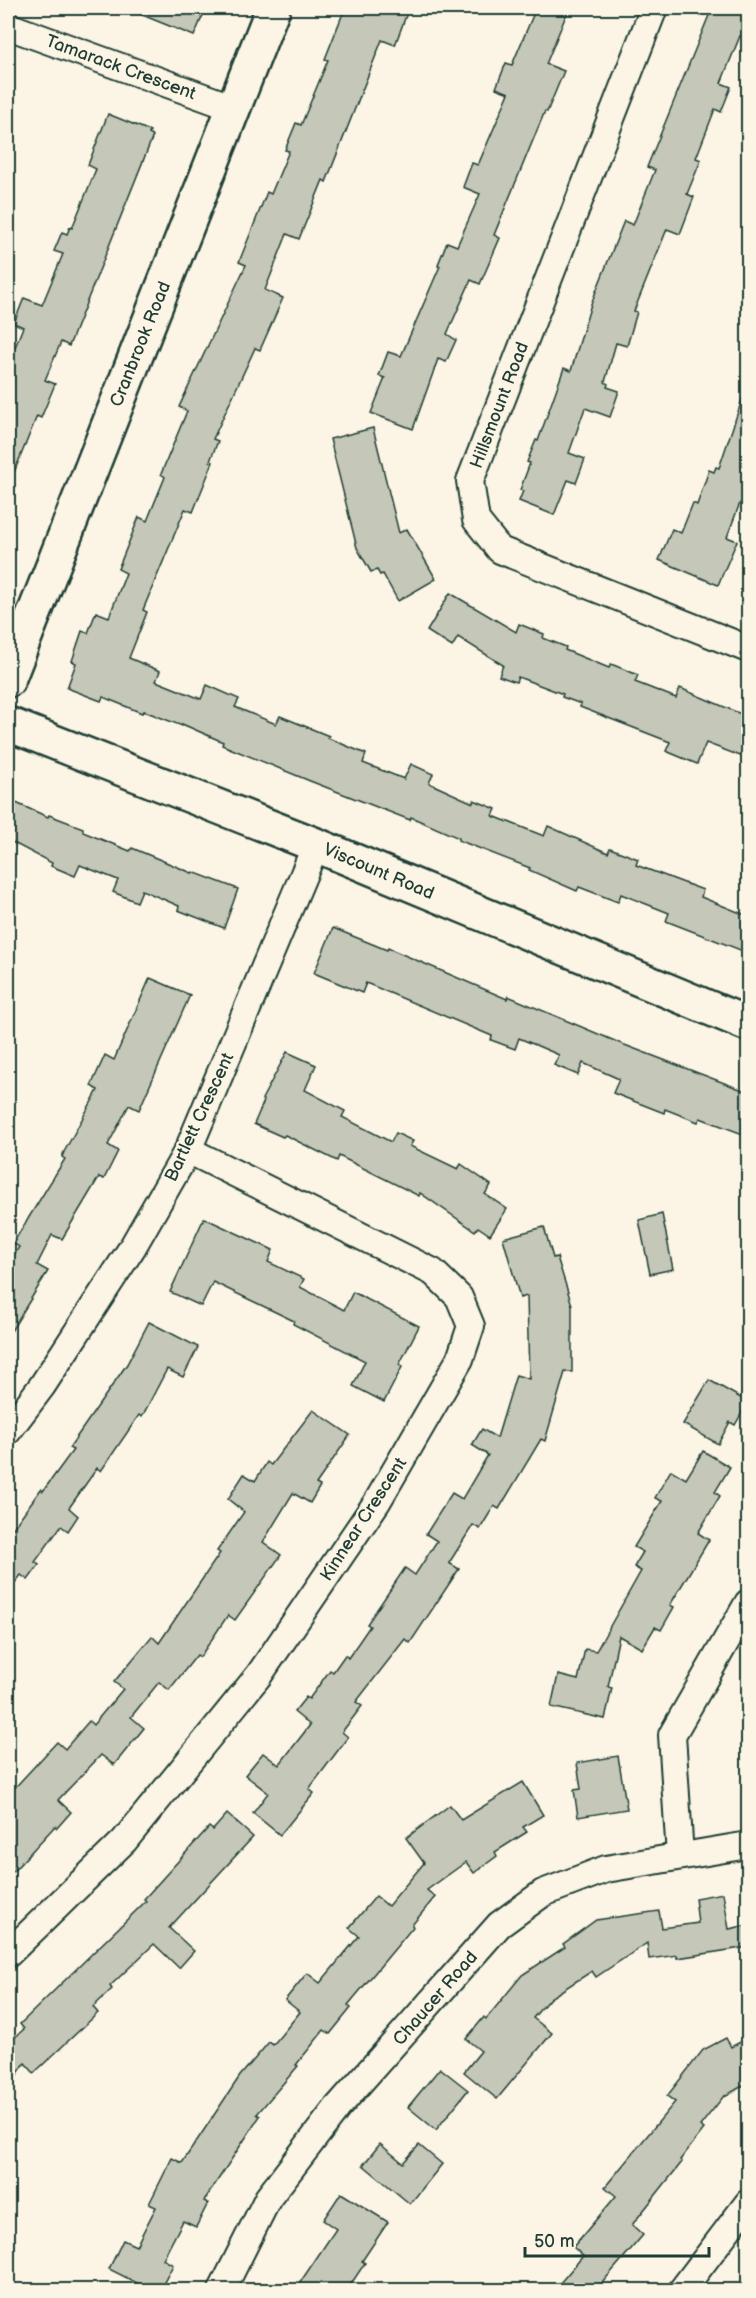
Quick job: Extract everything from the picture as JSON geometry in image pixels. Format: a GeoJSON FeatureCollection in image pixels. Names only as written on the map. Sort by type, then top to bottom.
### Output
{"type":"FeatureCollection","features":[{"type":"Feature","properties":{"kind":"street","name":"Cranbrook Road"},"geometry":{"type":"LineString","coordinates":[[8,680],[273,8]]}},
{"type":"Feature","properties":{"kind":"street","name":"Hillsmount Road"},"geometry":{"type":"LineString","coordinates":[[654,8],[470,481],[476,520],[500,550],[748,649]]}},
{"type":"Feature","properties":{"kind":"street","name":"Tamarack Crescent"},"geometry":{"type":"LineString","coordinates":[[8,26],[234,108]]}},
{"type":"Feature","properties":{"kind":"street","name":"Viscount Road"},"geometry":{"type":"LineString","coordinates":[[8,724],[316,845],[748,1024]]}},
{"type":"Feature","properties":{"kind":"street","name":"Bartlett Crescent"},"geometry":{"type":"LineString","coordinates":[[8,1431],[42,1386],[132,1248],[188,1150],[316,845]]}},
{"type":"Feature","properties":{"kind":"street","name":"Kinnear Crescent"},"geometry":{"type":"LineString","coordinates":[[8,1954],[124,1841],[259,1675],[377,1502],[460,1359],[471,1326],[459,1297],[433,1272],[188,1150]]}},
{"type":"Feature","properties":{"kind":"street"},"geometry":{"type":"LineString","coordinates":[[680,1856],[672,1736],[748,1603]]}},
{"type":"Feature","properties":{"kind":"street","name":"Chaucer Road"},"geometry":{"type":"LineString","coordinates":[[222,2290],[268,2198],[337,2108],[499,1925],[543,1893],[606,1869],[748,1845]]}},
{"type":"Feature","properties":{"kind":"street"},"geometry":{"type":"LineString","coordinates":[[682,2290],[748,2203]]}},
{"type":"Feature","properties":{"kind":"building"},"geometry":{"type":"Polygon","coordinates":[[[125,8],[206,8],[194,36],[125,8]]]}},
{"type":"Feature","properties":{"kind":"building"},"geometry":{"type":"Polygon","coordinates":[[[345,8],[394,8],[407,13],[395,45],[382,40],[326,182],[323,180],[299,239],[287,234],[265,290],[283,298],[260,350],[255,348],[213,439],[218,441],[210,461],[213,462],[193,512],[185,509],[143,610],[147,612],[129,658],[160,671],[156,681],[201,699],[207,685],[239,699],[235,707],[276,724],[280,716],[329,736],[328,738],[366,754],[363,763],[404,779],[411,764],[433,774],[429,783],[473,803],[474,800],[496,809],[493,816],[544,836],[548,826],[608,853],[610,848],[638,859],[636,865],[703,890],[701,897],[748,916],[748,953],[666,921],[669,913],[621,894],[618,902],[579,887],[577,891],[529,870],[530,868],[458,840],[459,838],[411,817],[410,820],[222,745],[223,742],[182,724],[182,726],[144,711],[142,713],[103,697],[101,701],[67,688],[76,663],[72,661],[82,631],[88,633],[96,612],[109,617],[126,573],[118,569],[139,517],[147,521],[165,477],[161,474],[187,411],[179,407],[246,265],[239,262],[267,192],[271,194],[289,151],[285,150],[296,123],[301,125],[328,60],[325,59],[345,8]]]}},
{"type":"Feature","properties":{"kind":"building"},"geometry":{"type":"Polygon","coordinates":[[[536,8],[569,8],[546,64],[564,71],[494,235],[500,238],[480,284],[471,280],[447,334],[456,340],[446,362],[438,359],[413,429],[371,413],[385,378],[379,376],[388,352],[401,356],[440,266],[438,266],[439,262],[447,242],[457,246],[480,194],[463,187],[472,163],[478,165],[509,93],[496,88],[506,63],[512,65],[536,8]]]}},
{"type":"Feature","properties":{"kind":"building"},"geometry":{"type":"Polygon","coordinates":[[[712,8],[748,8],[748,39],[740,36],[721,83],[731,87],[721,112],[715,109],[696,158],[701,160],[687,194],[694,197],[680,234],[667,229],[634,311],[637,312],[627,346],[616,343],[605,382],[608,384],[607,387],[619,391],[610,417],[585,408],[569,453],[585,459],[576,483],[568,480],[554,515],[519,501],[523,491],[520,490],[530,463],[527,462],[536,440],[538,441],[564,368],[571,371],[591,304],[624,221],[633,225],[655,170],[647,167],[712,8]]]}},
{"type":"Feature","properties":{"kind":"building"},"geometry":{"type":"Polygon","coordinates":[[[108,114],[150,131],[149,134],[153,136],[69,346],[61,342],[45,380],[55,384],[41,418],[37,416],[8,487],[8,365],[23,327],[14,323],[24,298],[42,305],[63,254],[54,251],[62,232],[67,234],[70,227],[72,228],[96,169],[88,165],[108,114]]]}},
{"type":"Feature","properties":{"kind":"building"},"geometry":{"type":"Polygon","coordinates":[[[745,391],[748,391],[748,506],[740,503],[727,537],[737,541],[718,585],[659,560],[672,529],[681,533],[693,503],[697,505],[709,470],[714,472],[716,467],[719,468],[745,391]]]}},
{"type":"Feature","properties":{"kind":"building"},"geometry":{"type":"Polygon","coordinates":[[[373,428],[399,533],[407,529],[436,579],[398,601],[383,574],[380,575],[377,570],[371,572],[357,548],[330,439],[373,428]]]}},
{"type":"Feature","properties":{"kind":"building"},"geometry":{"type":"Polygon","coordinates":[[[450,593],[516,632],[519,624],[544,634],[543,638],[566,647],[565,650],[609,668],[611,664],[638,675],[635,682],[676,698],[680,688],[748,717],[748,759],[706,743],[697,764],[666,751],[670,742],[580,707],[581,704],[562,697],[563,694],[518,677],[516,682],[499,676],[503,665],[458,637],[452,647],[427,631],[450,593]]]}},
{"type":"Feature","properties":{"kind":"building"},"geometry":{"type":"Polygon","coordinates":[[[16,803],[48,817],[49,815],[83,828],[83,832],[130,851],[132,848],[238,889],[224,928],[178,910],[179,906],[142,890],[137,902],[113,892],[118,880],[80,865],[75,876],[51,866],[52,863],[8,840],[8,823],[16,803]]]}},
{"type":"Feature","properties":{"kind":"building"},"geometry":{"type":"Polygon","coordinates":[[[333,928],[387,950],[388,948],[507,999],[508,996],[622,1044],[748,1092],[748,1136],[700,1118],[698,1122],[665,1109],[664,1113],[613,1093],[619,1079],[583,1063],[578,1075],[554,1065],[559,1055],[519,1038],[515,1049],[491,1040],[492,1036],[366,983],[362,993],[314,973],[333,928]]]}},
{"type":"Feature","properties":{"kind":"building"},"geometry":{"type":"Polygon","coordinates":[[[150,978],[190,995],[139,1110],[129,1105],[108,1145],[118,1151],[104,1179],[99,1177],[62,1239],[52,1235],[37,1265],[48,1271],[8,1336],[8,1265],[19,1247],[13,1243],[65,1159],[62,1157],[64,1152],[98,1090],[91,1086],[105,1055],[114,1060],[150,978]]]}},
{"type":"Feature","properties":{"kind":"building"},"geometry":{"type":"Polygon","coordinates":[[[287,1052],[316,1065],[305,1090],[345,1111],[342,1117],[391,1142],[396,1133],[413,1141],[410,1146],[458,1169],[461,1164],[491,1185],[485,1194],[507,1209],[490,1235],[478,1227],[475,1231],[420,1193],[419,1196],[339,1156],[337,1161],[285,1135],[283,1137],[254,1124],[264,1101],[262,1099],[287,1052]]]}},
{"type":"Feature","properties":{"kind":"building"},"geometry":{"type":"Polygon","coordinates":[[[662,1214],[673,1269],[650,1274],[639,1220],[662,1214]]]}},
{"type":"Feature","properties":{"kind":"building"},"geometry":{"type":"Polygon","coordinates":[[[204,1218],[273,1250],[268,1262],[304,1279],[300,1287],[344,1310],[353,1292],[419,1326],[399,1365],[402,1367],[384,1402],[353,1386],[365,1361],[293,1324],[294,1321],[213,1282],[201,1306],[170,1292],[204,1218]]]}},
{"type":"Feature","properties":{"kind":"building"},"geometry":{"type":"Polygon","coordinates":[[[544,1227],[553,1258],[557,1257],[572,1305],[572,1372],[565,1372],[545,1441],[541,1439],[499,1509],[494,1506],[480,1529],[473,1525],[449,1563],[459,1569],[410,1643],[405,1639],[356,1702],[362,1706],[342,1732],[348,1737],[309,1789],[314,1793],[280,1835],[253,1813],[268,1793],[245,1775],[263,1753],[279,1765],[310,1725],[294,1712],[306,1697],[309,1699],[330,1670],[333,1672],[345,1655],[348,1658],[370,1626],[367,1624],[405,1568],[415,1575],[437,1541],[426,1534],[452,1493],[462,1499],[488,1455],[472,1445],[482,1429],[497,1438],[516,1375],[529,1379],[527,1296],[520,1298],[503,1238],[544,1227]]]}},
{"type":"Feature","properties":{"kind":"building"},"geometry":{"type":"Polygon","coordinates":[[[149,1322],[198,1347],[183,1377],[167,1369],[142,1417],[139,1415],[101,1471],[97,1468],[69,1508],[78,1516],[68,1531],[61,1526],[35,1562],[39,1565],[28,1580],[21,1575],[8,1592],[8,1535],[73,1450],[69,1448],[127,1364],[149,1322]]]}},
{"type":"Feature","properties":{"kind":"building"},"geometry":{"type":"Polygon","coordinates":[[[709,1380],[748,1402],[735,1425],[730,1422],[718,1444],[683,1424],[709,1380]]]}},
{"type":"Feature","properties":{"kind":"building"},"geometry":{"type":"Polygon","coordinates":[[[313,1410],[350,1435],[316,1484],[320,1486],[310,1503],[293,1493],[263,1542],[281,1555],[235,1620],[228,1615],[200,1657],[197,1655],[169,1690],[159,1682],[131,1717],[144,1728],[114,1765],[101,1755],[58,1800],[71,1812],[8,1877],[8,1795],[57,1742],[65,1749],[89,1721],[93,1725],[123,1689],[114,1682],[152,1636],[159,1643],[220,1553],[217,1551],[244,1512],[228,1499],[244,1474],[255,1481],[267,1462],[271,1465],[313,1410]]]}},
{"type":"Feature","properties":{"kind":"building"},"geometry":{"type":"Polygon","coordinates":[[[703,1451],[730,1467],[715,1492],[720,1496],[698,1533],[709,1540],[670,1605],[674,1607],[661,1630],[655,1627],[642,1649],[619,1636],[608,1687],[612,1688],[605,1719],[551,1707],[558,1675],[578,1680],[585,1649],[596,1651],[641,1571],[634,1567],[643,1552],[634,1547],[662,1501],[655,1498],[671,1470],[686,1479],[703,1451]]]}},
{"type":"Feature","properties":{"kind":"building"},"geometry":{"type":"Polygon","coordinates":[[[618,1756],[627,1809],[578,1817],[574,1790],[581,1789],[577,1763],[618,1756]]]}},
{"type":"Feature","properties":{"kind":"building"},"geometry":{"type":"Polygon","coordinates":[[[523,1782],[543,1815],[523,1827],[527,1832],[495,1852],[497,1856],[474,1873],[466,1862],[427,1890],[435,1897],[412,1925],[413,1927],[348,2005],[351,2008],[330,2034],[324,2030],[296,2065],[298,2066],[257,2114],[260,2116],[204,2201],[208,2203],[196,2227],[183,2221],[163,2259],[173,2265],[160,2290],[151,2290],[109,2269],[123,2240],[136,2246],[156,2207],[149,2204],[172,2158],[182,2163],[240,2076],[269,2042],[273,2045],[300,2012],[285,2000],[307,1973],[320,1983],[359,1936],[349,1928],[376,1896],[388,1906],[424,1863],[406,1838],[450,1805],[461,1820],[523,1782]]]}},
{"type":"Feature","properties":{"kind":"building"},"geometry":{"type":"Polygon","coordinates":[[[227,1814],[253,1837],[169,1928],[194,1951],[179,1968],[154,1944],[110,1986],[112,1989],[93,2007],[98,2013],[34,2073],[25,2063],[8,2088],[8,2044],[24,2029],[20,2024],[146,1901],[144,1899],[209,1827],[213,1830],[227,1814]]]}},
{"type":"Feature","properties":{"kind":"building"},"geometry":{"type":"Polygon","coordinates":[[[723,1893],[729,1929],[748,1925],[748,1947],[677,1958],[677,1955],[649,1959],[647,1943],[596,1977],[592,1971],[550,1998],[533,2018],[552,2033],[497,2099],[464,2072],[481,2051],[466,2039],[484,2017],[486,2019],[522,1975],[565,1947],[563,1944],[596,1920],[659,1911],[662,1928],[698,1923],[695,1898],[723,1893]]]}},
{"type":"Feature","properties":{"kind":"building"},"geometry":{"type":"Polygon","coordinates":[[[726,2038],[731,2047],[748,2038],[748,2083],[723,2097],[700,2126],[704,2129],[680,2160],[682,2162],[632,2225],[643,2235],[596,2290],[554,2290],[583,2256],[573,2247],[616,2196],[605,2187],[675,2102],[667,2096],[703,2050],[726,2038]]]}},
{"type":"Feature","properties":{"kind":"building"},"geometry":{"type":"Polygon","coordinates":[[[440,2068],[468,2090],[436,2130],[408,2107],[440,2068]]]}},
{"type":"Feature","properties":{"kind":"building"},"geometry":{"type":"Polygon","coordinates":[[[380,2144],[403,2163],[419,2145],[442,2164],[410,2204],[363,2165],[380,2144]]]}},
{"type":"Feature","properties":{"kind":"building"},"geometry":{"type":"Polygon","coordinates":[[[341,2193],[388,2222],[362,2261],[365,2263],[347,2290],[295,2290],[336,2229],[323,2220],[341,2193]]]}}]}
